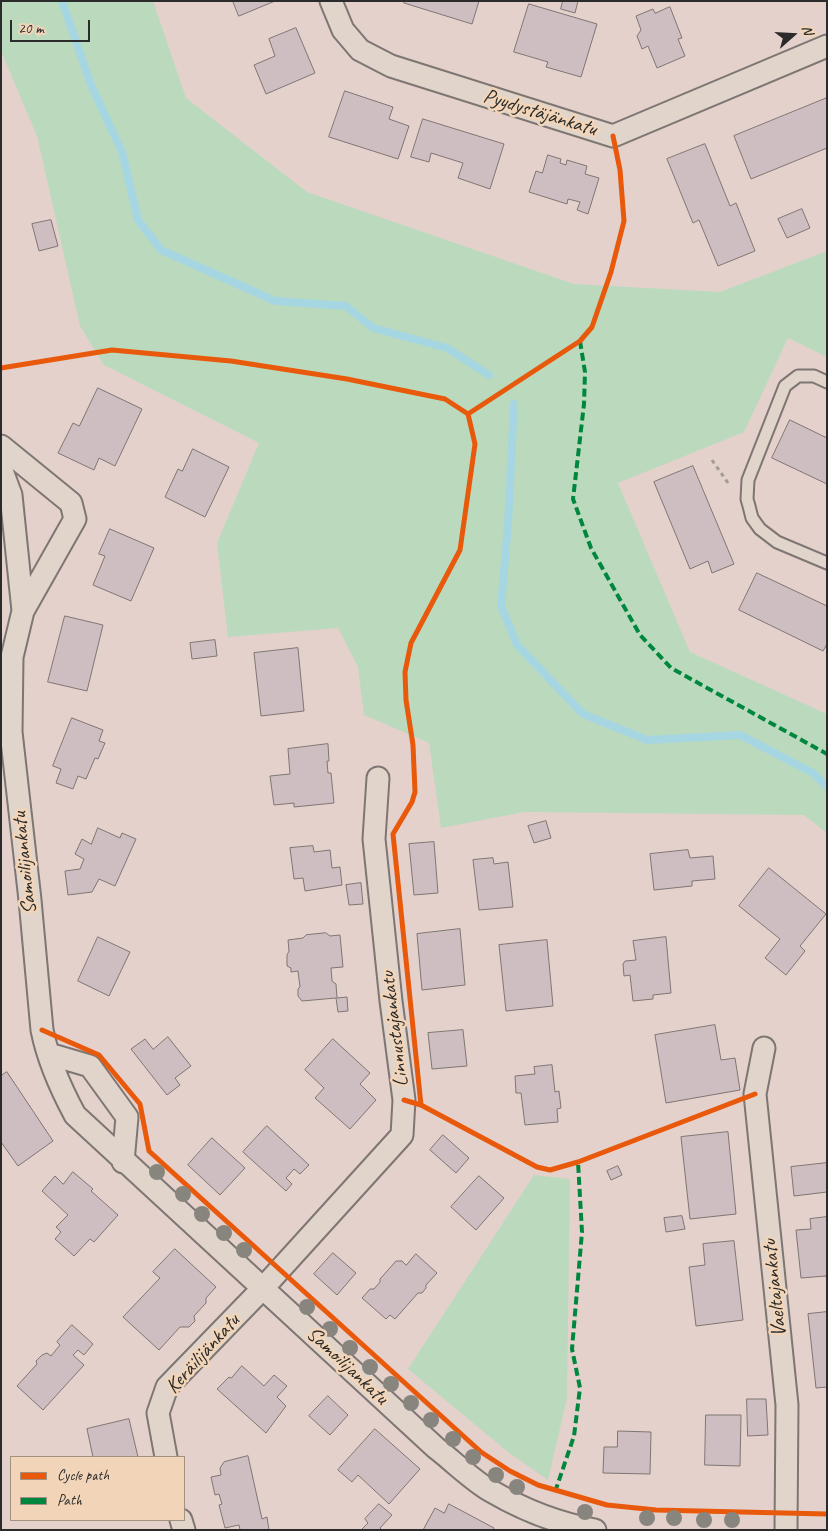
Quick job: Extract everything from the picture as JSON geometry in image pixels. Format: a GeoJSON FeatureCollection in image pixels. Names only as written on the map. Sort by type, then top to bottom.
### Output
{"type":"FeatureCollection","features":[{"type":"Feature","properties":{"kind":"street","name":"Pyydystäjänkatu"},"geometry":{"type":"LineString","coordinates":[[331,1],[343,30],[360,50],[391,66],[613,136],[827,46]]}},
{"type":"Feature","properties":{"kind":"street","name":"Samoilijankatu"},"geometry":{"type":"LineString","coordinates":[[1,446],[71,503],[75,519],[23,611],[12,657],[11,732],[30,900],[42,1030],[45,1044],[62,1090],[75,1115],[429,1441],[490,1490],[542,1515],[574,1526],[595,1530]]}},
{"type":"Feature","properties":{"kind":"street","name":"Samoilijankatu"},"geometry":{"type":"LineString","coordinates":[[1,468],[11,495],[23,611]]}},
{"type":"Feature","properties":{"kind":"street","name":"Linnustajankatu"},"geometry":{"type":"LineString","coordinates":[[264,1288],[402,1135],[404,1100],[391,1001],[374,840],[378,778]]}},
{"type":"Feature","properties":{"kind":"street","name":"Vaeltajankatu"},"geometry":{"type":"LineString","coordinates":[[764,1048],[755,1094],[788,1405],[786,1530]]}},
{"type":"Feature","properties":{"kind":"street"},"geometry":{"type":"LineString","coordinates":[[50,1054],[90,1066],[127,1118],[124,1162]]}},
{"type":"Feature","properties":{"kind":"street","name":"Keräilijänkatu"},"geometry":{"type":"LineString","coordinates":[[166,1456],[158,1413],[167,1387],[264,1288]]}},
{"type":"Feature","properties":{"kind":"lane"},"geometry":{"type":"LineString","coordinates":[[827,382],[814,376],[798,376],[785,386],[748,480],[747,499],[752,518],[760,529],[777,542],[827,563]]}},
{"type":"Feature","properties":{"kind":"green space"},"geometry":{"type":"Polygon","coordinates":[[[1,1],[153,1],[186,98],[307,192],[574,284],[720,292],[827,251],[827,357],[788,338],[744,432],[618,483],[690,652],[827,714],[827,833],[804,815],[524,812],[441,828],[429,743],[364,715],[358,667],[338,628],[228,637],[217,543],[259,443],[104,365],[80,326],[37,136],[1,51],[1,1]]]}},
{"type":"Feature","properties":{"kind":"green space"},"geometry":{"type":"Polygon","coordinates":[[[534,1175],[570,1179],[567,1398],[548,1480],[508,1452],[408,1369],[534,1175]]]}},
{"type":"Feature","properties":{"kind":"building"},"geometry":{"type":"Polygon","coordinates":[[[233,1],[275,1],[239,16],[233,1]]]}},
{"type":"Feature","properties":{"kind":"building"},"geometry":{"type":"Polygon","coordinates":[[[404,1],[479,1],[472,24],[404,3],[404,1]]]}},
{"type":"Feature","properties":{"kind":"building"},"geometry":{"type":"Polygon","coordinates":[[[563,1],[578,1],[575,13],[561,9],[563,1]]]}},
{"type":"Feature","properties":{"kind":"building"},"geometry":{"type":"Polygon","coordinates":[[[529,4],[597,24],[581,77],[546,67],[548,62],[514,52],[529,4]]]}},
{"type":"Feature","properties":{"kind":"building"},"geometry":{"type":"Polygon","coordinates":[[[670,7],[682,38],[678,39],[685,56],[657,68],[648,46],[642,49],[637,36],[641,30],[636,16],[653,9],[655,13],[670,7]]]}},
{"type":"Feature","properties":{"kind":"building"},"geometry":{"type":"Polygon","coordinates":[[[296,28],[315,73],[266,94],[254,65],[275,56],[269,39],[296,28]]]}},
{"type":"Feature","properties":{"kind":"building"},"geometry":{"type":"Polygon","coordinates":[[[345,91],[393,107],[389,119],[409,126],[398,159],[329,137],[345,91]]]}},
{"type":"Feature","properties":{"kind":"building"},"geometry":{"type":"Polygon","coordinates":[[[827,98],[827,148],[751,179],[734,136],[827,98]]]}},
{"type":"Feature","properties":{"kind":"building"},"geometry":{"type":"Polygon","coordinates":[[[423,119],[504,144],[490,189],[458,178],[463,163],[431,153],[429,162],[411,157],[423,119]]]}},
{"type":"Feature","properties":{"kind":"building"},"geometry":{"type":"Polygon","coordinates":[[[705,144],[730,206],[736,203],[755,251],[718,266],[699,220],[693,223],[667,159],[705,144]]]}},
{"type":"Feature","properties":{"kind":"building"},"geometry":{"type":"Polygon","coordinates":[[[548,155],[561,159],[560,163],[566,165],[567,160],[587,166],[585,174],[599,178],[588,214],[577,210],[580,202],[568,199],[567,204],[529,192],[536,171],[542,173],[548,155]]]}},
{"type":"Feature","properties":{"kind":"building"},"geometry":{"type":"Polygon","coordinates":[[[802,209],[810,228],[787,238],[778,219],[802,209]]]}},
{"type":"Feature","properties":{"kind":"building"},"geometry":{"type":"Polygon","coordinates":[[[51,220],[58,246],[39,251],[32,224],[51,220]]]}},
{"type":"Feature","properties":{"kind":"building"},"geometry":{"type":"Polygon","coordinates":[[[98,388],[142,409],[115,466],[99,458],[94,470],[58,453],[73,423],[79,426],[98,388]]]}},
{"type":"Feature","properties":{"kind":"building"},"geometry":{"type":"Polygon","coordinates":[[[790,420],[827,438],[827,484],[772,458],[790,420]]]}},
{"type":"Feature","properties":{"kind":"building"},"geometry":{"type":"Polygon","coordinates":[[[193,449],[229,467],[205,517],[165,497],[178,469],[182,471],[193,449]]]}},
{"type":"Feature","properties":{"kind":"building"},"geometry":{"type":"Polygon","coordinates":[[[693,466],[734,564],[712,573],[708,561],[690,569],[654,482],[693,466]]]}},
{"type":"Feature","properties":{"kind":"building"},"geometry":{"type":"Polygon","coordinates":[[[110,529],[154,548],[131,601],[93,585],[105,556],[99,554],[110,529]]]}},
{"type":"Feature","properties":{"kind":"building"},"geometry":{"type":"Polygon","coordinates":[[[757,573],[827,606],[827,644],[823,651],[739,610],[757,573]]]}},
{"type":"Feature","properties":{"kind":"building"},"geometry":{"type":"Polygon","coordinates":[[[65,616],[103,625],[87,691],[48,682],[65,616]]]}},
{"type":"Feature","properties":{"kind":"building"},"geometry":{"type":"Polygon","coordinates":[[[215,640],[217,656],[192,659],[190,643],[215,640]]]}},
{"type":"Feature","properties":{"kind":"building"},"geometry":{"type":"Polygon","coordinates":[[[298,648],[304,711],[261,716],[254,653],[298,648]]]}},
{"type":"Feature","properties":{"kind":"building"},"geometry":{"type":"Polygon","coordinates":[[[72,718],[103,730],[99,741],[105,743],[98,759],[95,758],[86,779],[78,776],[73,789],[56,783],[61,769],[53,766],[72,718]]]}},
{"type":"Feature","properties":{"kind":"building"},"geometry":{"type":"Polygon","coordinates":[[[328,744],[328,773],[331,773],[334,803],[294,807],[294,803],[274,805],[270,776],[290,774],[288,749],[328,744]]]}},
{"type":"Feature","properties":{"kind":"building"},"geometry":{"type":"Polygon","coordinates":[[[546,821],[551,838],[534,843],[528,826],[546,821]]]}},
{"type":"Feature","properties":{"kind":"building"},"geometry":{"type":"Polygon","coordinates":[[[98,828],[120,838],[122,833],[136,839],[115,886],[99,879],[92,892],[68,895],[65,871],[80,869],[84,859],[75,854],[82,839],[91,844],[98,828]]]}},
{"type":"Feature","properties":{"kind":"building"},"geometry":{"type":"Polygon","coordinates":[[[434,842],[438,893],[414,895],[409,844],[434,842]]]}},
{"type":"Feature","properties":{"kind":"building"},"geometry":{"type":"Polygon","coordinates":[[[313,846],[314,852],[330,850],[332,868],[340,867],[342,885],[305,891],[303,878],[294,879],[290,848],[313,846]]]}},
{"type":"Feature","properties":{"kind":"building"},"geometry":{"type":"Polygon","coordinates":[[[688,850],[690,858],[713,856],[715,879],[692,881],[692,886],[654,890],[650,854],[688,850]]]}},
{"type":"Feature","properties":{"kind":"building"},"geometry":{"type":"Polygon","coordinates":[[[493,858],[494,864],[508,862],[513,907],[479,910],[473,860],[493,858]]]}},
{"type":"Feature","properties":{"kind":"building"},"geometry":{"type":"Polygon","coordinates":[[[769,868],[826,914],[800,946],[805,951],[786,975],[765,958],[780,939],[739,906],[769,868]]]}},
{"type":"Feature","properties":{"kind":"building"},"geometry":{"type":"Polygon","coordinates":[[[361,883],[363,904],[349,905],[346,885],[361,883]]]}},
{"type":"Feature","properties":{"kind":"building"},"geometry":{"type":"Polygon","coordinates":[[[460,929],[465,985],[422,990],[417,934],[460,929]]]}},
{"type":"Feature","properties":{"kind":"building"},"geometry":{"type":"Polygon","coordinates":[[[326,933],[330,936],[340,935],[343,967],[331,968],[332,981],[336,984],[337,998],[347,997],[348,1011],[338,1012],[336,998],[302,1001],[298,996],[298,989],[300,987],[298,971],[291,972],[291,968],[287,966],[288,940],[303,938],[306,935],[326,933]]]}},
{"type":"Feature","properties":{"kind":"building"},"geometry":{"type":"Polygon","coordinates":[[[98,937],[130,952],[109,996],[78,981],[98,937]]]}},
{"type":"Feature","properties":{"kind":"building"},"geometry":{"type":"Polygon","coordinates":[[[666,937],[671,993],[653,995],[653,999],[633,1001],[630,975],[624,976],[623,964],[625,961],[636,960],[633,941],[666,937]]]}},
{"type":"Feature","properties":{"kind":"building"},"geometry":{"type":"Polygon","coordinates":[[[547,940],[553,1006],[506,1011],[499,945],[547,940]]]}},
{"type":"Feature","properties":{"kind":"building"},"geometry":{"type":"Polygon","coordinates":[[[715,1025],[721,1060],[735,1058],[740,1090],[666,1103],[655,1035],[715,1025]]]}},
{"type":"Feature","properties":{"kind":"building"},"geometry":{"type":"Polygon","coordinates":[[[463,1030],[467,1066],[432,1069],[428,1033],[463,1030]]]}},
{"type":"Feature","properties":{"kind":"building"},"geometry":{"type":"Polygon","coordinates":[[[168,1037],[191,1066],[175,1078],[180,1085],[167,1095],[131,1049],[145,1039],[153,1049],[168,1037]]]}},
{"type":"Feature","properties":{"kind":"building"},"geometry":{"type":"Polygon","coordinates":[[[333,1039],[370,1073],[360,1084],[376,1100],[350,1129],[315,1098],[324,1088],[305,1070],[333,1039]]]}},
{"type":"Feature","properties":{"kind":"building"},"geometry":{"type":"Polygon","coordinates":[[[552,1065],[555,1092],[559,1091],[561,1108],[557,1109],[558,1122],[525,1125],[521,1093],[516,1093],[515,1076],[535,1074],[534,1067],[552,1065]]]}},
{"type":"Feature","properties":{"kind":"building"},"geometry":{"type":"Polygon","coordinates":[[[7,1072],[53,1141],[18,1166],[1,1142],[1,1076],[7,1072]]]}},
{"type":"Feature","properties":{"kind":"building"},"geometry":{"type":"Polygon","coordinates":[[[267,1126],[309,1165],[300,1174],[294,1169],[286,1178],[292,1184],[286,1191],[243,1152],[267,1126]]]}},
{"type":"Feature","properties":{"kind":"building"},"geometry":{"type":"Polygon","coordinates":[[[728,1132],[736,1214],[690,1219],[681,1137],[728,1132]]]}},
{"type":"Feature","properties":{"kind":"building"},"geometry":{"type":"Polygon","coordinates":[[[443,1135],[469,1158],[456,1173],[430,1150],[443,1135]]]}},
{"type":"Feature","properties":{"kind":"building"},"geometry":{"type":"Polygon","coordinates":[[[212,1138],[245,1168],[220,1195],[188,1165],[212,1138]]]}},
{"type":"Feature","properties":{"kind":"building"},"geometry":{"type":"Polygon","coordinates":[[[827,1163],[827,1192],[794,1196],[791,1167],[827,1163]]]}},
{"type":"Feature","properties":{"kind":"building"},"geometry":{"type":"Polygon","coordinates":[[[618,1166],[622,1175],[611,1180],[607,1171],[618,1166]]]}},
{"type":"Feature","properties":{"kind":"building"},"geometry":{"type":"Polygon","coordinates":[[[73,1172],[93,1189],[91,1191],[118,1215],[94,1242],[90,1239],[74,1256],[55,1239],[61,1232],[56,1227],[68,1215],[42,1191],[55,1176],[63,1184],[73,1172]]]}},
{"type":"Feature","properties":{"kind":"building"},"geometry":{"type":"Polygon","coordinates":[[[479,1176],[504,1198],[476,1230],[451,1207],[479,1176]]]}},
{"type":"Feature","properties":{"kind":"building"},"geometry":{"type":"Polygon","coordinates":[[[682,1216],[685,1229],[666,1232],[664,1218],[682,1216]]]}},
{"type":"Feature","properties":{"kind":"building"},"geometry":{"type":"Polygon","coordinates":[[[827,1217],[827,1281],[826,1276],[801,1278],[796,1230],[811,1229],[810,1219],[827,1217]]]}},
{"type":"Feature","properties":{"kind":"building"},"geometry":{"type":"Polygon","coordinates":[[[734,1241],[743,1320],[696,1326],[689,1267],[705,1265],[703,1244],[734,1241]]]}},
{"type":"Feature","properties":{"kind":"building"},"geometry":{"type":"Polygon","coordinates":[[[175,1249],[216,1287],[206,1298],[206,1303],[194,1316],[195,1321],[189,1327],[180,1327],[159,1350],[123,1317],[160,1278],[153,1272],[175,1249]]]}},
{"type":"Feature","properties":{"kind":"building"},"geometry":{"type":"Polygon","coordinates":[[[333,1253],[356,1273],[337,1295],[314,1274],[333,1253]]]}},
{"type":"Feature","properties":{"kind":"building"},"geometry":{"type":"Polygon","coordinates":[[[416,1254],[437,1273],[426,1285],[422,1293],[418,1293],[395,1319],[390,1315],[386,1319],[362,1298],[370,1289],[374,1289],[396,1261],[402,1261],[406,1265],[416,1254]]]}},
{"type":"Feature","properties":{"kind":"building"},"geometry":{"type":"Polygon","coordinates":[[[827,1312],[827,1387],[816,1388],[808,1314],[827,1312]]]}},
{"type":"Feature","properties":{"kind":"building"},"geometry":{"type":"Polygon","coordinates":[[[72,1325],[93,1344],[84,1355],[78,1350],[73,1355],[84,1365],[43,1410],[17,1386],[37,1364],[36,1361],[42,1355],[47,1353],[51,1356],[60,1345],[57,1342],[72,1325]]]}},
{"type":"Feature","properties":{"kind":"building"},"geometry":{"type":"Polygon","coordinates":[[[242,1366],[264,1386],[274,1375],[287,1386],[277,1397],[286,1406],[266,1433],[217,1389],[242,1366]]]}},
{"type":"Feature","properties":{"kind":"building"},"geometry":{"type":"Polygon","coordinates":[[[328,1396],[348,1415],[330,1435],[309,1416],[328,1396]]]}},
{"type":"Feature","properties":{"kind":"building"},"geometry":{"type":"Polygon","coordinates":[[[747,1399],[766,1399],[768,1435],[748,1436],[747,1399]]]}},
{"type":"Feature","properties":{"kind":"building"},"geometry":{"type":"Polygon","coordinates":[[[706,1415],[741,1415],[740,1466],[705,1465],[706,1415]]]}},
{"type":"Feature","properties":{"kind":"building"},"geometry":{"type":"Polygon","coordinates":[[[129,1419],[138,1456],[93,1456],[87,1429],[129,1419]]]}},
{"type":"Feature","properties":{"kind":"building"},"geometry":{"type":"Polygon","coordinates":[[[375,1429],[420,1469],[389,1504],[358,1475],[352,1482],[338,1470],[375,1429]]]}},
{"type":"Feature","properties":{"kind":"building"},"geometry":{"type":"Polygon","coordinates":[[[618,1431],[651,1432],[650,1474],[603,1473],[604,1447],[617,1447],[618,1431]]]}},
{"type":"Feature","properties":{"kind":"building"},"geometry":{"type":"Polygon","coordinates":[[[248,1456],[262,1519],[267,1517],[269,1530],[240,1530],[239,1525],[225,1528],[219,1505],[222,1504],[219,1494],[215,1495],[211,1477],[221,1475],[220,1468],[224,1462],[248,1456]]]}},
{"type":"Feature","properties":{"kind":"building"},"geometry":{"type":"Polygon","coordinates":[[[379,1504],[392,1515],[380,1528],[382,1530],[361,1530],[368,1523],[365,1519],[379,1504]]]}},
{"type":"Feature","properties":{"kind":"building"},"geometry":{"type":"Polygon","coordinates":[[[449,1504],[494,1528],[493,1530],[423,1530],[435,1508],[444,1513],[449,1504]]]}},
{"type":"Feature","properties":{"kind":"waterway"},"geometry":{"type":"LineString","coordinates":[[62,1],[91,85],[122,152],[138,220],[161,250],[275,301],[346,306],[373,328],[447,348],[489,375]]}},
{"type":"Feature","properties":{"kind":"waterway"},"geometry":{"type":"LineString","coordinates":[[514,404],[508,525],[501,606],[517,645],[583,714],[647,740],[740,735],[813,773],[827,787]]}},
{"type":"Feature","properties":{"kind":"marked path"},"geometry":{"type":"LineString","coordinates":[[580,341],[585,372],[584,404],[573,499],[591,548],[640,635],[671,668],[827,754]]}},
{"type":"Feature","properties":{"kind":"marked path"},"geometry":{"type":"LineString","coordinates":[[555,1492],[574,1436],[580,1388],[572,1349],[582,1232],[578,1162]]}},
{"type":"Feature","properties":{"kind":"cycle path"},"geometry":{"type":"LineString","coordinates":[[468,414],[580,341],[592,327],[611,272],[624,221],[620,170],[613,136]]}},
{"type":"Feature","properties":{"kind":"cycle path"},"geometry":{"type":"LineString","coordinates":[[1,368],[112,350],[231,361],[347,379],[445,399],[468,414],[475,444],[460,550],[411,643],[405,672],[406,700],[413,745],[415,792],[412,802],[393,834],[421,1105]]}},
{"type":"Feature","properties":{"kind":"cycle path"},"geometry":{"type":"LineString","coordinates":[[42,1030],[99,1055],[140,1104],[149,1151],[481,1452],[510,1471],[538,1485],[607,1505],[656,1510],[827,1514]]}},
{"type":"Feature","properties":{"kind":"cycle path"},"geometry":{"type":"LineString","coordinates":[[404,1100],[421,1105],[537,1167],[550,1170],[578,1162],[755,1094]]}}]}
